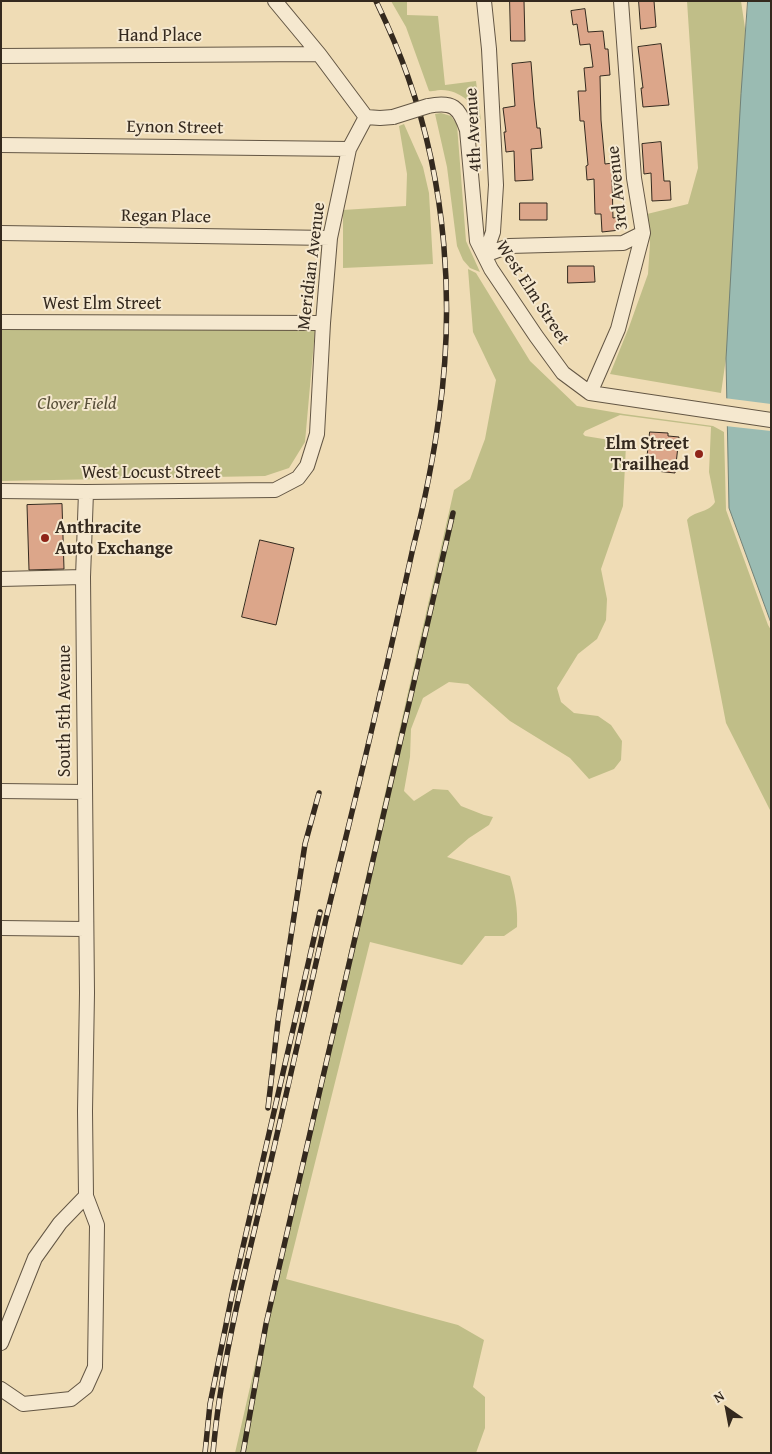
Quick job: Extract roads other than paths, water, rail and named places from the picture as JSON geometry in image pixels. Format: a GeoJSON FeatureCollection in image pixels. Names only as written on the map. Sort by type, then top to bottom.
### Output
{"type":"FeatureCollection","features":[{"type":"Feature","properties":{"kind":"street"},"geometry":{"type":"LineString","coordinates":[[275,1],[319,54],[366,117]]}},
{"type":"Feature","properties":{"kind":"street","name":"4th Avenue"},"geometry":{"type":"LineString","coordinates":[[484,1],[496,184],[493,232],[485,256]]}},
{"type":"Feature","properties":{"kind":"street","name":"3rd Avenue"},"geometry":{"type":"LineString","coordinates":[[590,394],[618,329],[643,232],[634,178],[621,1]]}},
{"type":"Feature","properties":{"kind":"street","name":"Hand Place"},"geometry":{"type":"LineString","coordinates":[[1,56],[319,54]]}},
{"type":"Feature","properties":{"kind":"street","name":"West Elm Street"},"geometry":{"type":"LineString","coordinates":[[366,117],[380,118],[393,116],[441,103],[448,104],[456,109],[462,118],[466,130],[477,241],[491,270],[563,373],[590,394],[771,420]]}},
{"type":"Feature","properties":{"kind":"street","name":"Meridian Avenue"},"geometry":{"type":"LineString","coordinates":[[298,478],[307,466],[317,434],[330,238],[349,149],[366,117]]}},
{"type":"Feature","properties":{"kind":"street","name":"Eynon Street"},"geometry":{"type":"LineString","coordinates":[[1,145],[349,149]]}},
{"type":"Feature","properties":{"kind":"street"},"geometry":{"type":"LineString","coordinates":[[485,256],[509,246],[623,243],[643,232]]}},
{"type":"Feature","properties":{"kind":"street","name":"Regan Place"},"geometry":{"type":"LineString","coordinates":[[1,233],[330,238]]}},
{"type":"Feature","properties":{"kind":"street","name":"West Elm Street"},"geometry":{"type":"LineString","coordinates":[[1,322],[323,323]]}},
{"type":"Feature","properties":{"kind":"street","name":"West Locust Street"},"geometry":{"type":"LineString","coordinates":[[1,491],[274,490],[298,478]]}},
{"type":"Feature","properties":{"kind":"street","name":"South 5th Avenue"},"geometry":{"type":"LineString","coordinates":[[1,1389],[24,1404],[71,1399],[86,1387],[95,1367],[96,1225],[86,1196],[85,1111],[87,1011],[83,577],[86,492]]}},
{"type":"Feature","properties":{"kind":"street"},"geometry":{"type":"LineString","coordinates":[[1,578],[83,577]]}},
{"type":"Feature","properties":{"kind":"street"},"geometry":{"type":"LineString","coordinates":[[1,791],[84,792]]}},
{"type":"Feature","properties":{"kind":"street"},"geometry":{"type":"LineString","coordinates":[[1,928],[85,929]]}},
{"type":"Feature","properties":{"kind":"street"},"geometry":{"type":"LineString","coordinates":[[1,1343],[35,1258],[60,1223],[86,1196]]}},
{"type":"Feature","properties":{"kind":"water"},"geometry":{"type":"Polygon","coordinates":[[[748,1],[771,1],[771,623],[729,508],[726,359],[748,1]]]}},
{"type":"Feature","properties":{"kind":"railway"},"geometry":{"type":"LineString","coordinates":[[213,1453],[217,1415],[230,1339],[421,515],[434,449],[444,373],[446,287],[439,201],[421,118],[408,77],[376,1]]}},
{"type":"Feature","properties":{"kind":"railway"},"geometry":{"type":"LineString","coordinates":[[243,1453],[266,1324],[453,513]]}},
{"type":"Feature","properties":{"kind":"railway"},"geometry":{"type":"LineString","coordinates":[[268,1108],[278,1021],[305,844],[319,793]]}},
{"type":"Feature","properties":{"kind":"railway"},"geometry":{"type":"LineString","coordinates":[[205,1453],[210,1404],[233,1290],[320,912]]}},
{"type":"Feature","properties":{"kind":"place","name":"Elm Street Trailhead"},"geometry":{"type":"Point","coordinates":[699,454]}},
{"type":"Feature","properties":{"kind":"place","name":"Anthracite Auto Exchange"},"geometry":{"type":"Point","coordinates":[45,538]}},
{"type":"Feature","properties":{"kind":"park label","name":"Clover Field"},"geometry":{"type":"Point","coordinates":[77,404]}}]}
